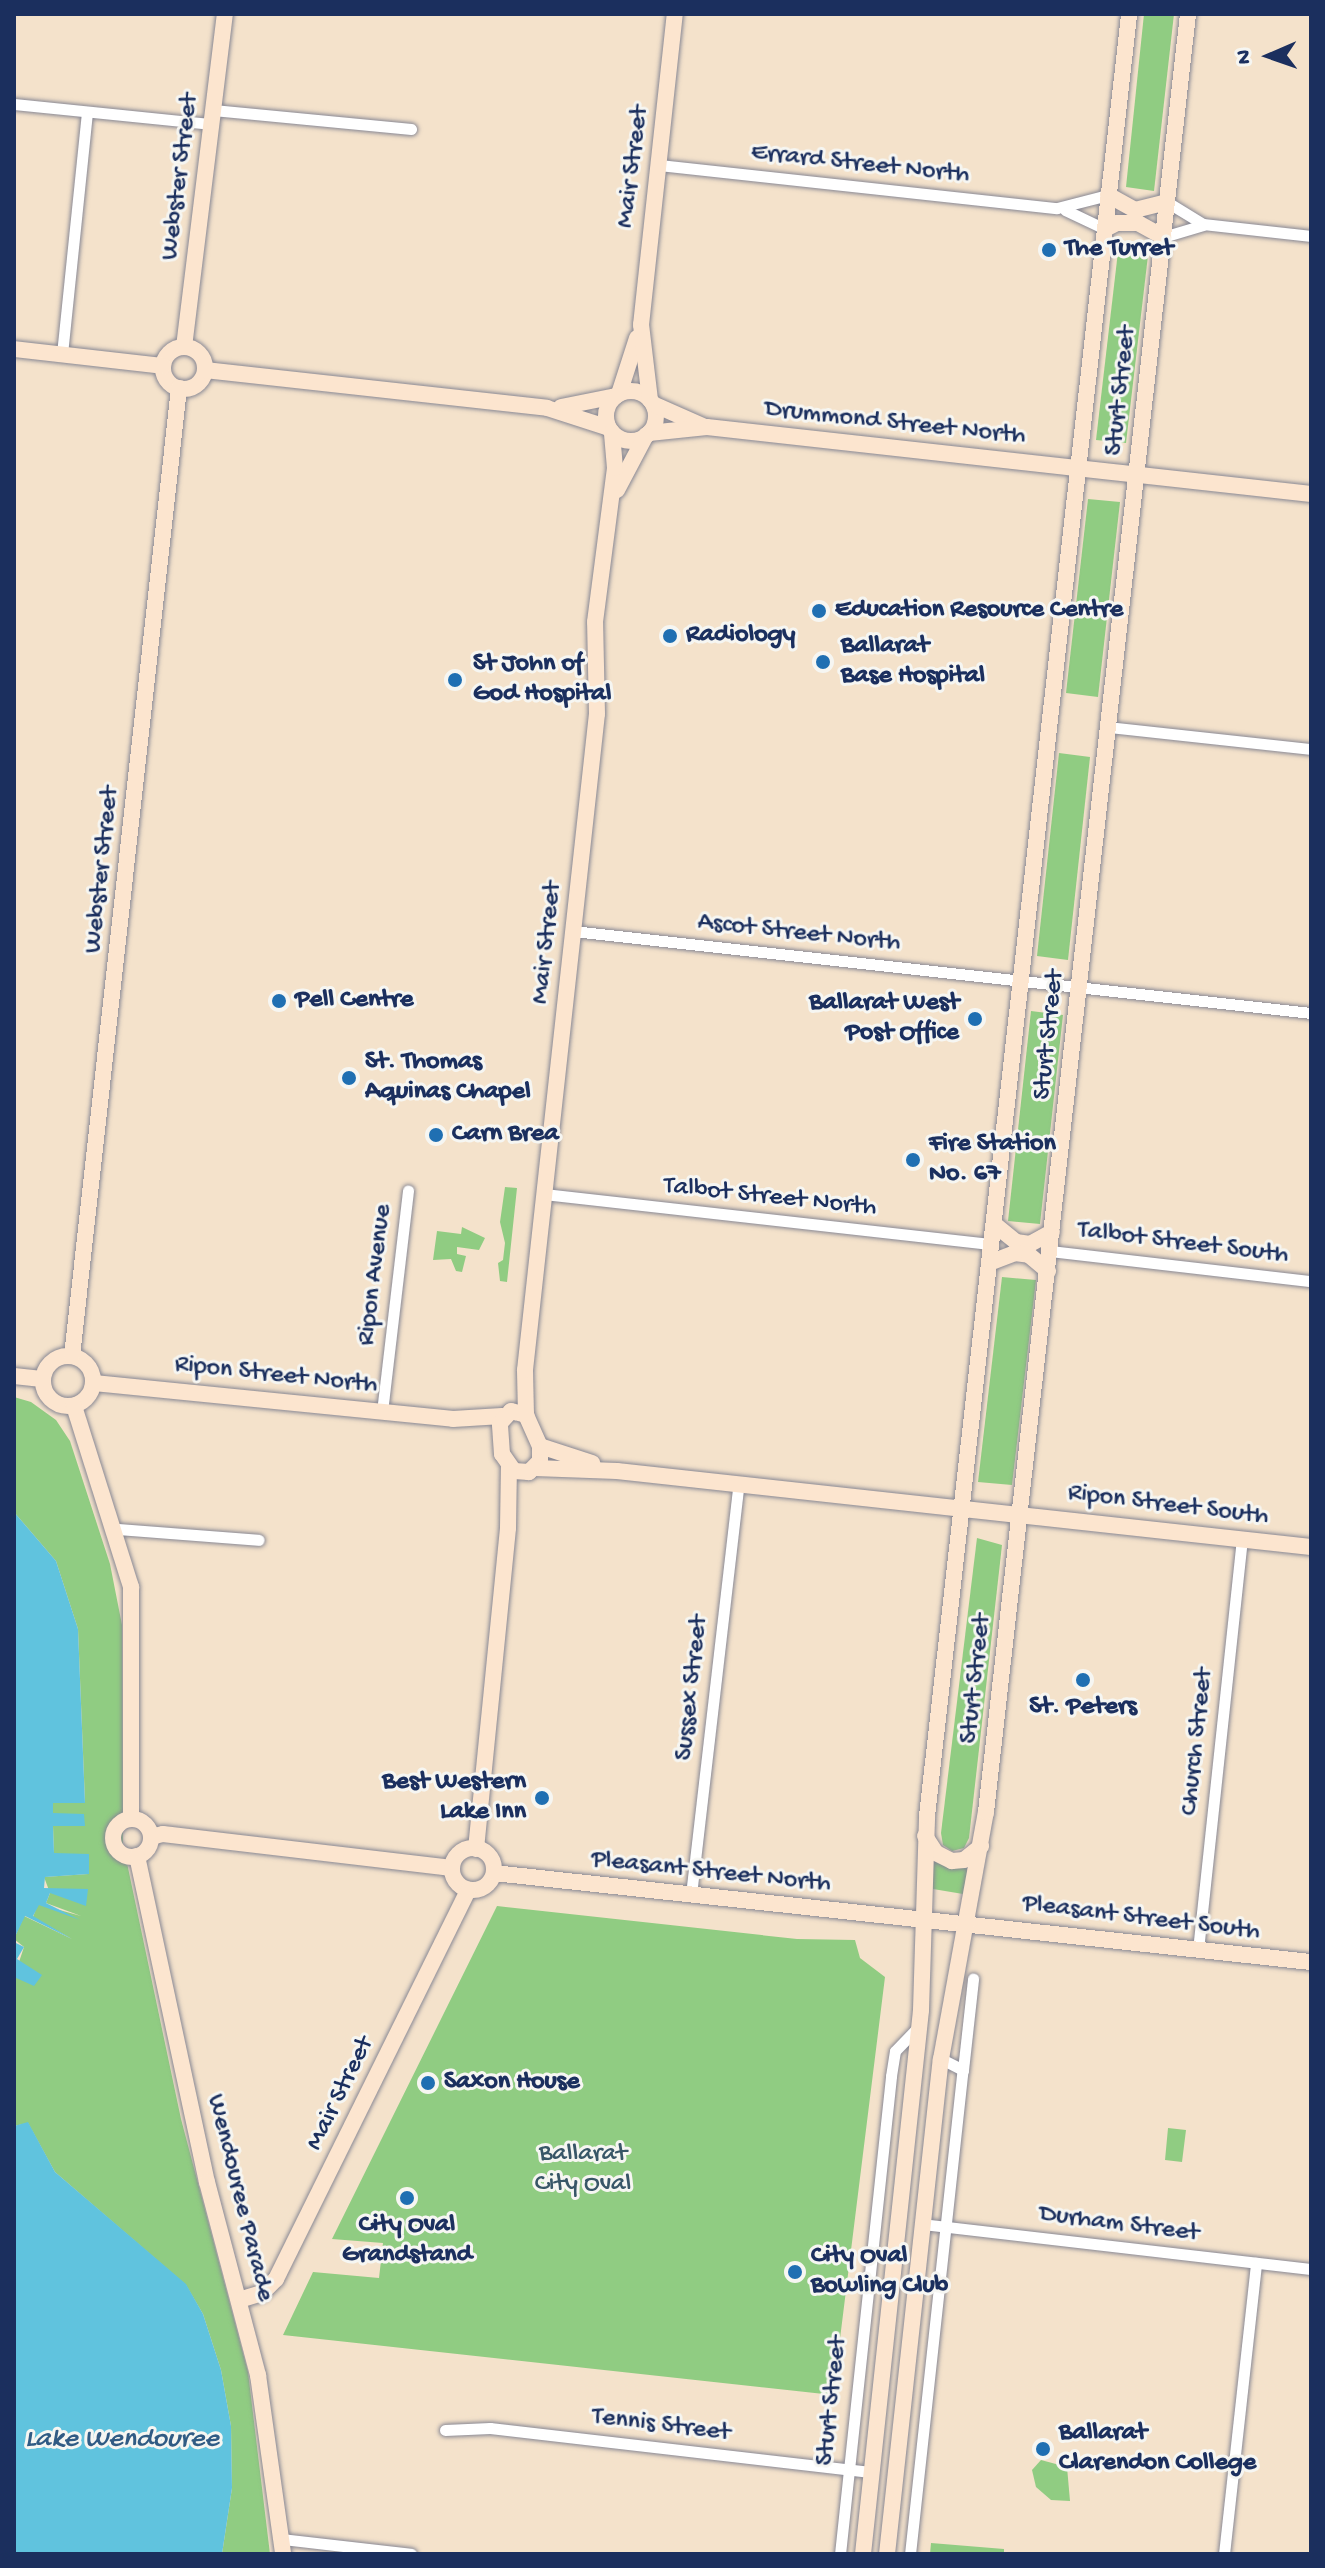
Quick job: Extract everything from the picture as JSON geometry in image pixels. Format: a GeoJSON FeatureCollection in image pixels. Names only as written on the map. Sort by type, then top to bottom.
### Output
{"type":"FeatureCollection","features":[{"type":"Feature","properties":{"kind":"main road","name":"Webster Street"},"geometry":{"type":"LineString","coordinates":[[184,347],[225,14]]}},
{"type":"Feature","properties":{"kind":"main road","name":"Mair Street"},"geometry":{"type":"LineString","coordinates":[[618,395],[641,325],[675,14]]}},
{"type":"Feature","properties":{"kind":"main road","name":"Sturt Street"},"geometry":{"type":"LineString","coordinates":[[863,2554],[920,2025],[925,1836],[1129,14]]}},
{"type":"Feature","properties":{"kind":"main road","name":"Sturt Street"},"geometry":{"type":"LineString","coordinates":[[887,2554],[941,2059],[981,1846],[1188,14]]}},
{"type":"Feature","properties":{"kind":"main road"},"geometry":{"type":"LineString","coordinates":[[1108,195],[1135,210],[1167,202]]}},
{"type":"Feature","properties":{"kind":"main road"},"geometry":{"type":"LineString","coordinates":[[1105,229],[1133,222],[1163,237]]}},
{"type":"Feature","properties":{"kind":"main road","name":"Mair Street"},"geometry":{"type":"LineString","coordinates":[[641,325],[651,402]]}},
{"type":"Feature","properties":{"kind":"main road"},"geometry":{"type":"LineString","coordinates":[[184,347],[200,354],[205,370],[193,387],[179,388],[167,380],[163,366],[170,352],[184,347]]}},
{"type":"Feature","properties":{"kind":"main road"},"geometry":{"type":"LineString","coordinates":[[14,349],[163,366]]}},
{"type":"Feature","properties":{"kind":"main road","name":"Drummond Street North"},"geometry":{"type":"LineString","coordinates":[[205,370],[547,408],[611,430],[628,440],[648,434],[707,427],[1311,494]]}},
{"type":"Feature","properties":{"kind":"main road","name":"Webster Street"},"geometry":{"type":"LineString","coordinates":[[72,1356],[179,388]]}},
{"type":"Feature","properties":{"kind":"main road","name":"Drummond Street North"},"geometry":{"type":"LineString","coordinates":[[547,408],[636,391],[651,402],[707,427]]}},
{"type":"Feature","properties":{"kind":"main road"},"geometry":{"type":"LineString","coordinates":[[611,430],[607,410],[618,395]]}},
{"type":"Feature","properties":{"kind":"main road"},"geometry":{"type":"LineString","coordinates":[[648,434],[655,419],[651,402]]}},
{"type":"Feature","properties":{"kind":"main road","name":"Mair Street"},"geometry":{"type":"LineString","coordinates":[[526,1415],[525,1370],[596,727],[595,622],[615,468],[611,430]]}},
{"type":"Feature","properties":{"kind":"main road","name":"Mair Street"},"geometry":{"type":"LineString","coordinates":[[606,520],[648,434]]}},
{"type":"Feature","properties":{"kind":"main road"},"geometry":{"type":"LineString","coordinates":[[994,1224],[1016,1242],[1030,1244],[1052,1232]]}},
{"type":"Feature","properties":{"kind":"main road"},"geometry":{"type":"LineString","coordinates":[[989,1263],[1015,1253],[1029,1255],[1048,1271]]}},
{"type":"Feature","properties":{"kind":"main road"},"geometry":{"type":"LineString","coordinates":[[72,1356],[90,1368],[94,1383],[88,1397],[74,1406],[52,1402],[42,1379],[56,1359],[72,1356]]}},
{"type":"Feature","properties":{"kind":"main road","name":"Mair Street"},"geometry":{"type":"LineString","coordinates":[[500,1436],[505,1414],[525,1370]]}},
{"type":"Feature","properties":{"kind":"main road"},"geometry":{"type":"LineString","coordinates":[[14,1376],[42,1379]]}},
{"type":"Feature","properties":{"kind":"main road","name":"Ripon Street North"},"geometry":{"type":"LineString","coordinates":[[94,1383],[453,1419],[526,1415]]}},
{"type":"Feature","properties":{"kind":"main road"},"geometry":{"type":"LineString","coordinates":[[74,1406],[117,1529],[132,1597],[131,1819]]}},
{"type":"Feature","properties":{"kind":"main road"},"geometry":{"type":"LineString","coordinates":[[508,1528],[540,1446],[526,1415]]}},
{"type":"Feature","properties":{"kind":"main road","name":"Ripon Street North"},"geometry":{"type":"LineString","coordinates":[[453,1419],[500,1436]]}},
{"type":"Feature","properties":{"kind":"main road"},"geometry":{"type":"LineString","coordinates":[[476,1849],[508,1528],[509,1467],[500,1436]]}},
{"type":"Feature","properties":{"kind":"main road"},"geometry":{"type":"LineString","coordinates":[[540,1446],[617,1471]]}},
{"type":"Feature","properties":{"kind":"main road"},"geometry":{"type":"LineString","coordinates":[[509,1467],[617,1471],[961,1510]]}},
{"type":"Feature","properties":{"kind":"main road","name":"Ripon Street South"},"geometry":{"type":"LineString","coordinates":[[961,1510],[1311,1547]]}},
{"type":"Feature","properties":{"kind":"main road"},"geometry":{"type":"LineString","coordinates":[[131,1819],[145,1824],[151,1837],[148,1849],[137,1856],[125,1855],[113,1841],[120,1823],[131,1819]]}},
{"type":"Feature","properties":{"kind":"main road"},"geometry":{"type":"LineString","coordinates":[[151,1837],[163,1834],[452,1868]]}},
{"type":"Feature","properties":{"kind":"main road"},"geometry":{"type":"LineString","coordinates":[[925,1836],[936,1853],[952,1861],[964,1860],[981,1846]]}},
{"type":"Feature","properties":{"kind":"main road"},"geometry":{"type":"LineString","coordinates":[[476,1849],[489,1856],[494,1873],[485,1887],[468,1890],[457,1882],[452,1868],[461,1852],[476,1849]]}},
{"type":"Feature","properties":{"kind":"main road","name":"Wendouree Parade"},"geometry":{"type":"LineString","coordinates":[[137,1856],[207,2182],[265,2410],[282,2546]]}},
{"type":"Feature","properties":{"kind":"main road","name":"Pleasant Street North"},"geometry":{"type":"LineString","coordinates":[[494,1873],[964,1924]]}},
{"type":"Feature","properties":{"kind":"main road","name":"Mair Street"},"geometry":{"type":"LineString","coordinates":[[239,2300],[262,2293],[276,2279],[468,1890]]}},
{"type":"Feature","properties":{"kind":"main road","name":"Pleasant Street South"},"geometry":{"type":"LineString","coordinates":[[964,1924],[1311,1962]]}},
{"type":"Feature","properties":{"kind":"street"},"geometry":{"type":"LineString","coordinates":[[14,104],[87,112],[411,129]]}},
{"type":"Feature","properties":{"kind":"street"},"geometry":{"type":"LineString","coordinates":[[62,354],[87,112]]}},
{"type":"Feature","properties":{"kind":"street","name":"Errard Street North"},"geometry":{"type":"LineString","coordinates":[[659,165],[1057,208],[1105,229]]}},
{"type":"Feature","properties":{"kind":"street","name":"Errard Street North"},"geometry":{"type":"LineString","coordinates":[[1057,208],[1108,195]]}},
{"type":"Feature","properties":{"kind":"street"},"geometry":{"type":"LineString","coordinates":[[1167,202],[1208,225]]}},
{"type":"Feature","properties":{"kind":"street"},"geometry":{"type":"LineString","coordinates":[[1163,237],[1183,227],[1208,225],[1311,236]]}},
{"type":"Feature","properties":{"kind":"street"},"geometry":{"type":"LineString","coordinates":[[1108,727],[1311,749]]}},
{"type":"Feature","properties":{"kind":"street","name":"Ascot Street North"},"geometry":{"type":"LineString","coordinates":[[573,931],[1311,1013]]}},
{"type":"Feature","properties":{"kind":"street","name":"Ripon Avenue"},"geometry":{"type":"LineString","coordinates":[[382,1412],[408,1191]]}},
{"type":"Feature","properties":{"kind":"street","name":"Talbot Street North"},"geometry":{"type":"LineString","coordinates":[[544,1194],[992,1244]]}},
{"type":"Feature","properties":{"kind":"street","name":"Talbot Street South"},"geometry":{"type":"LineString","coordinates":[[1050,1251],[1311,1281]]}},
{"type":"Feature","properties":{"kind":"street","name":"Sussex Street"},"geometry":{"type":"LineString","coordinates":[[691,1895],[738,1486]]}},
{"type":"Feature","properties":{"kind":"street"},"geometry":{"type":"LineString","coordinates":[[117,1529],[259,1540]]}},
{"type":"Feature","properties":{"kind":"street","name":"Church Street"},"geometry":{"type":"LineString","coordinates":[[1198,1950],[1242,1539]]}},
{"type":"Feature","properties":{"kind":"street"},"geometry":{"type":"LineString","coordinates":[[910,2554],[973,1979]]}},
{"type":"Feature","properties":{"kind":"street","name":"Sturt Street"},"geometry":{"type":"LineString","coordinates":[[840,2554],[891,2076],[895,2051],[920,2025]]}},
{"type":"Feature","properties":{"kind":"street"},"geometry":{"type":"LineString","coordinates":[[941,2059],[963,2070]]}},
{"type":"Feature","properties":{"kind":"street","name":"Durham Street"},"geometry":{"type":"LineString","coordinates":[[922,2224],[1311,2269]]}},
{"type":"Feature","properties":{"kind":"street"},"geometry":{"type":"LineString","coordinates":[[1224,2554],[1256,2263]]}},
{"type":"Feature","properties":{"kind":"street","name":"Tennis Street"},"geometry":{"type":"LineString","coordinates":[[445,2430],[490,2428],[872,2472]]}},
{"type":"Feature","properties":{"kind":"street"},"geometry":{"type":"LineString","coordinates":[[282,2546],[411,2554]]}},
{"type":"Feature","properties":{"kind":"green space"},"geometry":{"type":"Polygon","coordinates":[[[1144,14],[1174,14],[1154,191],[1126,187],[1144,14]]]}},
{"type":"Feature","properties":{"kind":"green space"},"geometry":{"type":"Polygon","coordinates":[[[1119,243],[1149,247],[1126,443],[1096,440],[1119,243]]]}},
{"type":"Feature","properties":{"kind":"green space"},"geometry":{"type":"Polygon","coordinates":[[[1088,499],[1120,502],[1098,697],[1066,693],[1088,499]]]}},
{"type":"Feature","properties":{"kind":"green space"},"geometry":{"type":"Polygon","coordinates":[[[1059,753],[1090,757],[1068,960],[1037,956],[1059,753]]]}},
{"type":"Feature","properties":{"kind":"green space"},"geometry":{"type":"Polygon","coordinates":[[[1031,1011],[1063,1015],[1040,1224],[1008,1221],[1031,1011]]]}},
{"type":"Feature","properties":{"kind":"green space"},"geometry":{"type":"Polygon","coordinates":[[[505,1187],[517,1188],[507,1282],[500,1281],[498,1263],[503,1260],[505,1243],[500,1222],[505,1187]]]}},
{"type":"Feature","properties":{"kind":"green space"},"geometry":{"type":"Polygon","coordinates":[[[462,1227],[485,1238],[479,1250],[457,1247],[457,1254],[466,1256],[462,1272],[456,1271],[451,1259],[433,1260],[437,1231],[461,1234],[462,1227]]]}},
{"type":"Feature","properties":{"kind":"green space"},"geometry":{"type":"Polygon","coordinates":[[[1002,1277],[1036,1280],[1012,1485],[978,1482],[1002,1277]]]}},
{"type":"Feature","properties":{"kind":"green space"},"geometry":{"type":"Polygon","coordinates":[[[14,1397],[31,1402],[56,1420],[70,1441],[110,1564],[122,1625],[123,1844],[181,2119],[248,2372],[270,2554],[222,2554],[232,2488],[231,2426],[221,2370],[203,2314],[186,2285],[55,2172],[28,2123],[14,2126],[14,1977],[24,1947],[14,1939],[24,1916],[72,1939],[33,1917],[38,1904],[81,1916],[46,1903],[50,1893],[44,1877],[88,1874],[89,1854],[54,1854],[53,1826],[84,1826],[84,1814],[53,1814],[52,1803],[85,1802],[78,1629],[56,1561],[14,1512],[14,1397]]]}},
{"type":"Feature","properties":{"kind":"green space"},"geometry":{"type":"Polygon","coordinates":[[[977,1538],[1002,1545],[969,1838],[964,1848],[952,1851],[943,1845],[941,1833],[977,1538]]]}},
{"type":"Feature","properties":{"kind":"green space"},"geometry":{"type":"Polygon","coordinates":[[[933,1857],[970,1862],[963,1894],[933,1889],[933,1857]]]}},
{"type":"Feature","properties":{"kind":"green space","name":"Ballarat City Oval"},"geometry":{"type":"Polygon","coordinates":[[[497,1906],[797,1939],[855,1940],[860,1958],[885,1977],[833,2395],[283,2335],[313,2272],[379,2278],[383,2243],[332,2239],[497,1906]]]}},
{"type":"Feature","properties":{"kind":"green space"},"geometry":{"type":"Polygon","coordinates":[[[1168,2128],[1186,2130],[1182,2162],[1165,2160],[1168,2128]]]}},
{"type":"Feature","properties":{"kind":"green space"},"geometry":{"type":"Polygon","coordinates":[[[1041,2460],[1067,2467],[1070,2501],[1051,2500],[1036,2487],[1032,2470],[1041,2460]]]}},
{"type":"Feature","properties":{"kind":"green space"},"geometry":{"type":"Polygon","coordinates":[[[931,2543],[1004,2549],[1004,2554],[930,2554],[931,2543]]]}},
{"type":"Feature","properties":{"kind":"water"},"geometry":{"type":"Polygon","coordinates":[[[14,1512],[56,1561],[78,1629],[85,1803],[53,1803],[53,1813],[84,1814],[85,1826],[53,1826],[54,1853],[89,1854],[89,1874],[45,1877],[44,1888],[88,1889],[86,1906],[50,1893],[46,1903],[80,1920],[39,1905],[33,1916],[72,1939],[25,1916],[14,1939],[14,1512]]]}},
{"type":"Feature","properties":{"kind":"water"},"geometry":{"type":"Polygon","coordinates":[[[14,1942],[24,1947],[17,1959],[42,1975],[34,1986],[14,1977],[14,1942]]]}},
{"type":"Feature","properties":{"kind":"water","name":"Lake Wendouree"},"geometry":{"type":"Polygon","coordinates":[[[28,2122],[55,2172],[186,2284],[203,2314],[221,2370],[231,2426],[232,2488],[222,2554],[14,2554],[14,2126],[28,2122]]]}},
{"type":"Feature","properties":{"kind":"place","name":"The Turret"},"geometry":{"type":"Point","coordinates":[1049,250]}},
{"type":"Feature","properties":{"kind":"place","name":"Education Resource Centre"},"geometry":{"type":"Point","coordinates":[819,611]}},
{"type":"Feature","properties":{"kind":"place","name":"Radiology"},"geometry":{"type":"Point","coordinates":[670,636]}},
{"type":"Feature","properties":{"kind":"place","name":"Ballarat Base Hospital"},"geometry":{"type":"Point","coordinates":[823,662]}},
{"type":"Feature","properties":{"kind":"place","name":"St John of God Hospital"},"geometry":{"type":"Point","coordinates":[455,680]}},
{"type":"Feature","properties":{"kind":"place","name":"Pell Centre"},"geometry":{"type":"Point","coordinates":[279,1001]}},
{"type":"Feature","properties":{"kind":"place","name":"Ballarat West Post Office"},"geometry":{"type":"Point","coordinates":[975,1019]}},
{"type":"Feature","properties":{"kind":"place","name":"St. Thomas Aquinas Chapel"},"geometry":{"type":"Point","coordinates":[349,1078]}},
{"type":"Feature","properties":{"kind":"place","name":"Carn Brea"},"geometry":{"type":"Point","coordinates":[436,1135]}},
{"type":"Feature","properties":{"kind":"place","name":"Fire Station No. 67"},"geometry":{"type":"Point","coordinates":[913,1160]}},
{"type":"Feature","properties":{"kind":"place","name":"St. Peters"},"geometry":{"type":"Point","coordinates":[1083,1680]}},
{"type":"Feature","properties":{"kind":"place","name":"Best Western Lake Inn"},"geometry":{"type":"Point","coordinates":[542,1798]}},
{"type":"Feature","properties":{"kind":"place","name":"Saxon House"},"geometry":{"type":"Point","coordinates":[428,2083]}},
{"type":"Feature","properties":{"kind":"place","name":"City Oval Grandstand"},"geometry":{"type":"Point","coordinates":[407,2198]}},
{"type":"Feature","properties":{"kind":"place","name":"City Oval Bowling Club"},"geometry":{"type":"Point","coordinates":[795,2272]}},
{"type":"Feature","properties":{"kind":"place","name":"Ballarat Clarendon College"},"geometry":{"type":"Point","coordinates":[1043,2449]}}]}
